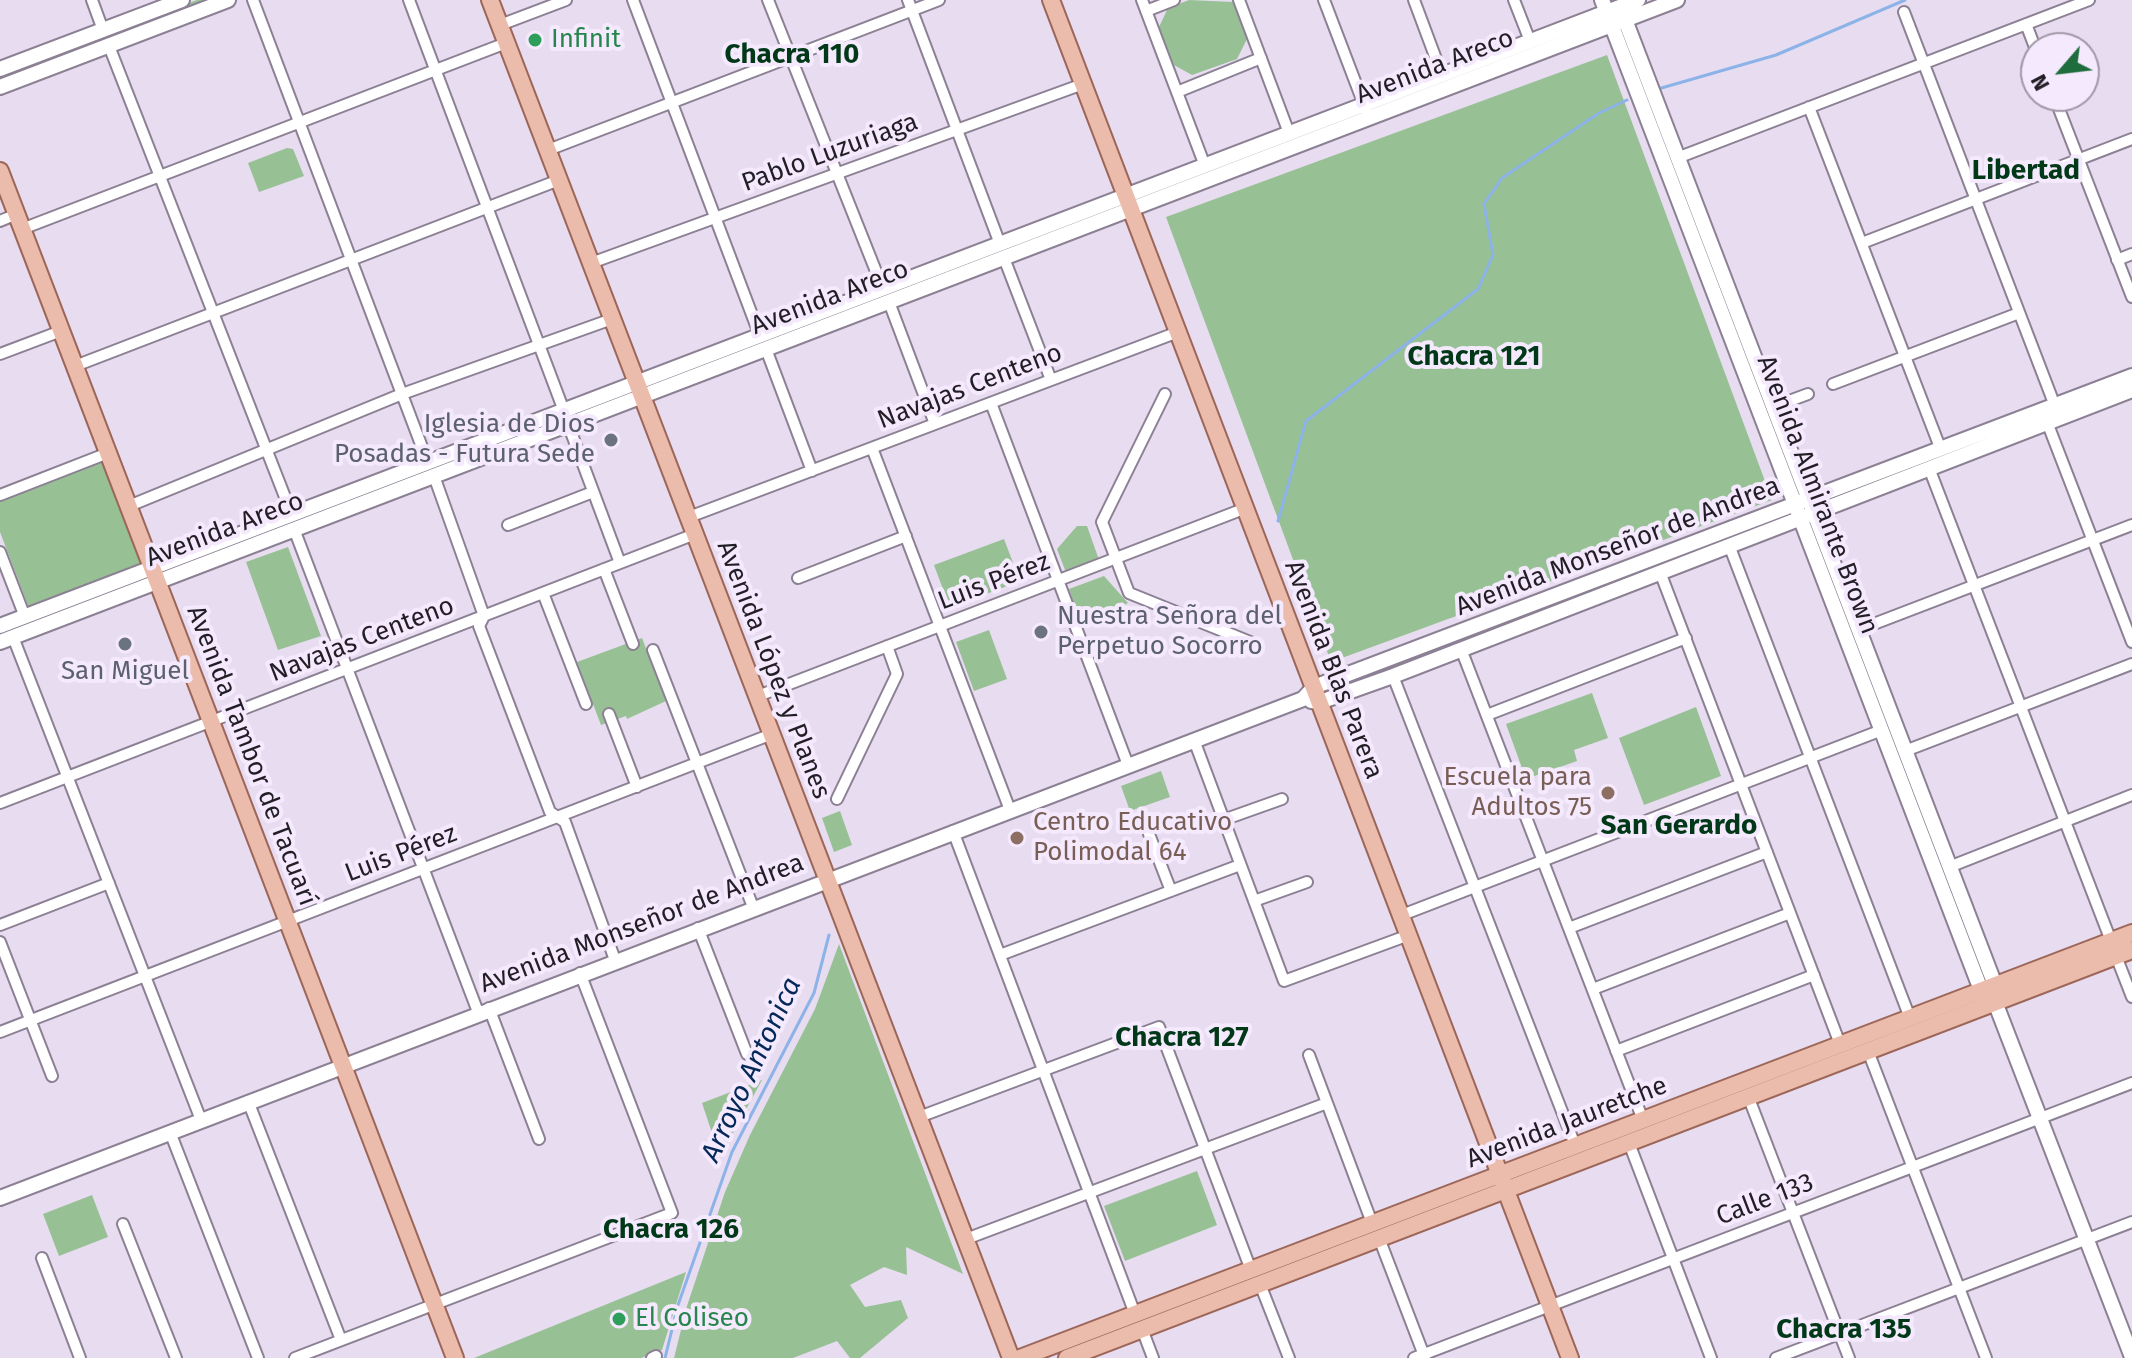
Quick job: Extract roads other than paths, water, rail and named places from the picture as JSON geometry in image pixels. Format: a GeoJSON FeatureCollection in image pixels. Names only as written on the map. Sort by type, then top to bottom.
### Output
{"type":"FeatureCollection","features":[{"type":"Feature","properties":{"kind":"main road"},"geometry":{"type":"LineString","coordinates":[[0,69],[182,0]]}},
{"type":"Feature","properties":{"kind":"main road"},"geometry":{"type":"LineString","coordinates":[[0,87],[228,0]]}},
{"type":"Feature","properties":{"kind":"main road","name":"Avenida López y Planes"},"geometry":{"type":"LineString","coordinates":[[490,0],[1011,1358]]}},
{"type":"Feature","properties":{"kind":"main road","name":"Avenida Blas Parera"},"geometry":{"type":"LineString","coordinates":[[1051,0],[1246,508],[1312,696],[1402,915],[1570,1358]]}},
{"type":"Feature","properties":{"kind":"main road","name":"Avenida Areco"},"geometry":{"type":"LineString","coordinates":[[7,639],[155,575],[1367,111],[1638,0]]}},
{"type":"Feature","properties":{"kind":"main road","name":"Avenida Areco"},"geometry":{"type":"LineString","coordinates":[[1128,202],[1205,166],[1289,133],[1367,111],[1442,75],[1530,41],[1613,11],[1677,0]]}},
{"type":"Feature","properties":{"kind":"main road","name":"Avenida Almirante Brown"},"geometry":{"type":"LineString","coordinates":[[1613,11],[1677,158],[1773,407],[1804,509],[1858,630],[1905,751],[1949,867],[1990,993]]}},
{"type":"Feature","properties":{"kind":"main road","name":"Avenida Almirante Brown"},"geometry":{"type":"LineString","coordinates":[[1613,11],[1804,509],[1882,730],[2040,1118],[2132,1357]]}},
{"type":"Feature","properties":{"kind":"main road","name":"Avenida Tambor de Tacuarí"},"geometry":{"type":"LineString","coordinates":[[0,171],[455,1358]]}},
{"type":"Feature","properties":{"kind":"main road","name":"Avenida Monseñor de Andrea"},"geometry":{"type":"LineString","coordinates":[[1312,696],[1393,676],[1660,572],[1729,545],[1941,450],[2132,376]]}},
{"type":"Feature","properties":{"kind":"main road","name":"Avenida Monseñor de Andrea"},"geometry":{"type":"LineString","coordinates":[[0,1198],[828,878],[1804,509],[1929,468],[2132,390]]}},
{"type":"Feature","properties":{"kind":"main road","name":"Avenida Areco"},"geometry":{"type":"LineString","coordinates":[[0,626],[155,575]]}},
{"type":"Feature","properties":{"kind":"main road","name":"Avenida Jauretche"},"geometry":{"type":"LineString","coordinates":[[1503,1182],[1575,1145],[1840,1044],[2120,949],[2132,933]]}},
{"type":"Feature","properties":{"kind":"main road","name":"Avenida Jauretche"},"geometry":{"type":"LineString","coordinates":[[1020,1358],[1138,1322],[1503,1182],[1629,1143],[1868,1051],[1990,993]]}},
{"type":"Feature","properties":{"kind":"main road","name":"Avenida Jauretche"},"geometry":{"type":"LineString","coordinates":[[1067,1358],[1138,1322]]}},
{"type":"Feature","properties":{"kind":"street"},"geometry":{"type":"LineString","coordinates":[[92,0],[103,30]]}},
{"type":"Feature","properties":{"kind":"street"},"geometry":{"type":"LineString","coordinates":[[253,0],[431,469],[484,616],[479,626],[550,812],[565,822],[615,960]]}},
{"type":"Feature","properties":{"kind":"street"},"geometry":{"type":"LineString","coordinates":[[409,0],[620,563]]}},
{"type":"Feature","properties":{"kind":"street"},"geometry":{"type":"LineString","coordinates":[[500,25],[566,0]]}},
{"type":"Feature","properties":{"kind":"street"},"geometry":{"type":"LineString","coordinates":[[633,0],[812,471]]}},
{"type":"Feature","properties":{"kind":"street"},"geometry":{"type":"LineString","coordinates":[[768,0],[935,424]]}},
{"type":"Feature","properties":{"kind":"street"},"geometry":{"type":"LineString","coordinates":[[548,150],[791,57],[910,5],[939,0]]}},
{"type":"Feature","properties":{"kind":"street"},"geometry":{"type":"LineString","coordinates":[[1174,0],[1144,6],[1205,166]]}},
{"type":"Feature","properties":{"kind":"street"},"geometry":{"type":"LineString","coordinates":[[1239,0],[1289,133]]}},
{"type":"Feature","properties":{"kind":"street"},"geometry":{"type":"LineString","coordinates":[[1324,0],[1367,111]]}},
{"type":"Feature","properties":{"kind":"street"},"geometry":{"type":"LineString","coordinates":[[1414,0],[1442,75]]}},
{"type":"Feature","properties":{"kind":"street"},"geometry":{"type":"LineString","coordinates":[[1514,0],[1530,41]]}},
{"type":"Feature","properties":{"kind":"street"},"geometry":{"type":"LineString","coordinates":[[1677,158],[2089,0]]}},
{"type":"Feature","properties":{"kind":"street"},"geometry":{"type":"LineString","coordinates":[[910,5],[1051,380]]}},
{"type":"Feature","properties":{"kind":"street"},"geometry":{"type":"LineString","coordinates":[[1904,12],[2055,406]]}},
{"type":"Feature","properties":{"kind":"street"},"geometry":{"type":"LineString","coordinates":[[2026,24],[2029,32]]}},
{"type":"Feature","properties":{"kind":"street"},"geometry":{"type":"LineString","coordinates":[[0,221],[19,222],[160,176],[506,43]]}},
{"type":"Feature","properties":{"kind":"street"},"geometry":{"type":"LineString","coordinates":[[109,46],[266,449],[424,869],[539,1139]]}},
{"type":"Feature","properties":{"kind":"street"},"geometry":{"type":"LineString","coordinates":[[1177,92],[1261,58]]}},
{"type":"Feature","properties":{"kind":"street","name":"Pablo Luzuriaga"},"geometry":{"type":"LineString","coordinates":[[591,263],[1083,84]]}},
{"type":"Feature","properties":{"kind":"street"},"geometry":{"type":"LineString","coordinates":[[1809,107],[1941,450]]}},
{"type":"Feature","properties":{"kind":"street"},"geometry":{"type":"LineString","coordinates":[[2060,112],[2132,297]]}},
{"type":"Feature","properties":{"kind":"street"},"geometry":{"type":"LineString","coordinates":[[1862,243],[2132,139]]}},
{"type":"Feature","properties":{"kind":"street"},"geometry":{"type":"LineString","coordinates":[[75,366],[559,180]]}},
{"type":"Feature","properties":{"kind":"street"},"geometry":{"type":"LineString","coordinates":[[2117,260],[2132,254]]}},
{"type":"Feature","properties":{"kind":"street"},"geometry":{"type":"LineString","coordinates":[[1833,384],[2019,313]]}},
{"type":"Feature","properties":{"kind":"street"},"geometry":{"type":"LineString","coordinates":[[129,506],[402,394],[612,319]]}},
{"type":"Feature","properties":{"kind":"street"},"geometry":{"type":"LineString","coordinates":[[0,354],[61,331]]}},
{"type":"Feature","properties":{"kind":"street","name":"Navajas Centeno"},"geometry":{"type":"LineString","coordinates":[[689,517],[1178,332]]}},
{"type":"Feature","properties":{"kind":"street"},"geometry":{"type":"LineString","coordinates":[[1165,394],[1102,522],[1115,559],[1129,593],[1255,644]]}},
{"type":"Feature","properties":{"kind":"street"},"geometry":{"type":"LineString","coordinates":[[1773,407],[1808,394]]}},
{"type":"Feature","properties":{"kind":"street"},"geometry":{"type":"LineString","coordinates":[[991,403],[1128,765]]}},
{"type":"Feature","properties":{"kind":"street"},"geometry":{"type":"LineString","coordinates":[[2047,422],[2132,642]]}},
{"type":"Feature","properties":{"kind":"street"},"geometry":{"type":"LineString","coordinates":[[872,448],[1010,810]]}},
{"type":"Feature","properties":{"kind":"street"},"geometry":{"type":"LineString","coordinates":[[0,495],[108,453]]}},
{"type":"Feature","properties":{"kind":"street"},"geometry":{"type":"LineString","coordinates":[[1929,468],[2065,821],[2120,949],[2132,997]]}},
{"type":"Feature","properties":{"kind":"street"},"geometry":{"type":"LineString","coordinates":[[508,525],[593,492]]}},
{"type":"Feature","properties":{"kind":"street","name":"Luis Pérez"},"geometry":{"type":"LineString","coordinates":[[758,696],[1246,508]]}},
{"type":"Feature","properties":{"kind":"street"},"geometry":{"type":"LineString","coordinates":[[1858,630],[2132,525]]}},
{"type":"Feature","properties":{"kind":"street","name":"Navajas Centeno"},"geometry":{"type":"LineString","coordinates":[[0,803],[695,534]]}},
{"type":"Feature","properties":{"kind":"street"},"geometry":{"type":"LineString","coordinates":[[798,578],[906,536]]}},
{"type":"Feature","properties":{"kind":"street"},"geometry":{"type":"LineString","coordinates":[[1729,545],[1910,1018]]}},
{"type":"Feature","properties":{"kind":"street"},"geometry":{"type":"LineString","coordinates":[[0,552],[25,617]]}},
{"type":"Feature","properties":{"kind":"street"},"geometry":{"type":"LineString","coordinates":[[604,569],[633,644]]}},
{"type":"Feature","properties":{"kind":"street"},"geometry":{"type":"LineString","coordinates":[[1660,572],[1840,1044]]}},
{"type":"Feature","properties":{"kind":"street"},"geometry":{"type":"LineString","coordinates":[[543,593],[586,704]]}},
{"type":"Feature","properties":{"kind":"street"},"geometry":{"type":"LineString","coordinates":[[1487,715],[1686,638]]}},
{"type":"Feature","properties":{"kind":"street"},"geometry":{"type":"LineString","coordinates":[[7,639],[67,777],[201,1120]]}},
{"type":"Feature","properties":{"kind":"street"},"geometry":{"type":"LineString","coordinates":[[837,799],[897,674],[887,646]]}},
{"type":"Feature","properties":{"kind":"street"},"geometry":{"type":"LineString","coordinates":[[1461,649],[1643,1120]]}},
{"type":"Feature","properties":{"kind":"street"},"geometry":{"type":"LineString","coordinates":[[653,650],[753,907]]}},
{"type":"Feature","properties":{"kind":"street"},"geometry":{"type":"LineString","coordinates":[[1905,751],[2132,664]]}},
{"type":"Feature","properties":{"kind":"street"},"geometry":{"type":"LineString","coordinates":[[1393,676],[1575,1145]]}},
{"type":"Feature","properties":{"kind":"street"},"geometry":{"type":"LineString","coordinates":[[609,714],[637,787]]}},
{"type":"Feature","properties":{"kind":"street"},"geometry":{"type":"LineString","coordinates":[[1402,915],[1882,730]]}},
{"type":"Feature","properties":{"kind":"street","name":"Luis Pérez"},"geometry":{"type":"LineString","coordinates":[[0,1032],[772,734]]}},
{"type":"Feature","properties":{"kind":"street"},"geometry":{"type":"LineString","coordinates":[[1194,740],[1284,981],[1409,935]]}},
{"type":"Feature","properties":{"kind":"street"},"geometry":{"type":"LineString","coordinates":[[1949,867],[2132,795]]}},
{"type":"Feature","properties":{"kind":"street"},"geometry":{"type":"LineString","coordinates":[[1223,820],[1282,799]]}},
{"type":"Feature","properties":{"kind":"street"},"geometry":{"type":"LineString","coordinates":[[953,831],[1153,1358]]}},
{"type":"Feature","properties":{"kind":"street"},"geometry":{"type":"LineString","coordinates":[[1149,834],[1171,891]]}},
{"type":"Feature","properties":{"kind":"street"},"geometry":{"type":"LineString","coordinates":[[1569,928],[1767,852]]}},
{"type":"Feature","properties":{"kind":"street"},"geometry":{"type":"LineString","coordinates":[[1000,955],[1240,865]]}},
{"type":"Feature","properties":{"kind":"street"},"geometry":{"type":"LineString","coordinates":[[1254,901],[1307,882]]}},
{"type":"Feature","properties":{"kind":"street"},"geometry":{"type":"LineString","coordinates":[[0,925],[109,883]]}},
{"type":"Feature","properties":{"kind":"street"},"geometry":{"type":"LineString","coordinates":[[1593,989],[1790,913]]}},
{"type":"Feature","properties":{"kind":"street"},"geometry":{"type":"LineString","coordinates":[[698,928],[747,1054]]}},
{"type":"Feature","properties":{"kind":"street"},"geometry":{"type":"LineString","coordinates":[[0,942],[52,1076]]}},
{"type":"Feature","properties":{"kind":"street"},"geometry":{"type":"LineString","coordinates":[[295,1358],[310,1355],[341,1340],[672,1213],[580,973]]}},
{"type":"Feature","properties":{"kind":"street"},"geometry":{"type":"LineString","coordinates":[[1616,1051],[1814,975]]}},
{"type":"Feature","properties":{"kind":"street"},"geometry":{"type":"LineString","coordinates":[[919,1117],[1159,1027],[1289,1358]]}},
{"type":"Feature","properties":{"kind":"street"},"geometry":{"type":"LineString","coordinates":[[1868,1051],[1986,1358]]}},
{"type":"Feature","properties":{"kind":"street"},"geometry":{"type":"LineString","coordinates":[[1309,1055],[1421,1357]]}},
{"type":"Feature","properties":{"kind":"street","name":"Calle 133"},"geometry":{"type":"LineString","coordinates":[[1421,1357],[2132,1083]]}},
{"type":"Feature","properties":{"kind":"street"},"geometry":{"type":"LineString","coordinates":[[1748,1096],[1849,1358]]}},
{"type":"Feature","properties":{"kind":"street"},"geometry":{"type":"LineString","coordinates":[[248,1101],[341,1340]]}},
{"type":"Feature","properties":{"kind":"street"},"geometry":{"type":"LineString","coordinates":[[966,1239],[1327,1103]]}},
{"type":"Feature","properties":{"kind":"street"},"geometry":{"type":"LineString","coordinates":[[170,1132],[258,1358]]}},
{"type":"Feature","properties":{"kind":"street"},"geometry":{"type":"LineString","coordinates":[[1629,1143],[1711,1358]]}},
{"type":"Feature","properties":{"kind":"street"},"geometry":{"type":"LineString","coordinates":[[1776,1358],[2132,1222]]}},
{"type":"Feature","properties":{"kind":"street"},"geometry":{"type":"LineString","coordinates":[[123,1224],[176,1358]]}},
{"type":"Feature","properties":{"kind":"street"},"geometry":{"type":"LineString","coordinates":[[42,1258],[80,1358]]}},
{"type":"Feature","properties":{"kind":"waterway","name":"Arroyo Antonica"},"geometry":{"type":"LineString","coordinates":[[1658,89],[1776,55],[1905,0]]}},
{"type":"Feature","properties":{"kind":"waterway","name":"Arroyo Antonica"},"geometry":{"type":"LineString","coordinates":[[1278,521],[1306,421],[1478,289],[1493,255],[1484,204],[1502,178],[1599,113],[1627,100]]}},
{"type":"Feature","properties":{"kind":"waterway","name":"Arroyo Antonica"},"geometry":{"type":"LineString","coordinates":[[665,1358],[678,1305],[732,1152],[814,993],[829,935]]}},
{"type":"Feature","properties":{"kind":"place","name":"Infinit"},"geometry":{"type":"Point","coordinates":[535,40]}},
{"type":"Feature","properties":{"kind":"place","name":"Iglesia de Dios Posadas - Futura Sede"},"geometry":{"type":"Point","coordinates":[611,440]}},
{"type":"Feature","properties":{"kind":"place","name":"Nuestra Señora del Perpetuo Socorro"},"geometry":{"type":"Point","coordinates":[1041,632]}},
{"type":"Feature","properties":{"kind":"place","name":"San Miguel"},"geometry":{"type":"Point","coordinates":[125,644]}},
{"type":"Feature","properties":{"kind":"place","name":"Escuela para Adultos 75"},"geometry":{"type":"Point","coordinates":[1608,793]}},
{"type":"Feature","properties":{"kind":"place","name":"Centro Educativo Polimodal 64"},"geometry":{"type":"Point","coordinates":[1017,838]}},
{"type":"Feature","properties":{"kind":"place","name":"El Coliseo"},"geometry":{"type":"Point","coordinates":[619,1319]}},
{"type":"Feature","properties":{"kind":"district","name":"Chacra 110"},"geometry":{"type":"Point","coordinates":[792,55]}},
{"type":"Feature","properties":{"kind":"district","name":"Libertad"},"geometry":{"type":"Point","coordinates":[2026,171]}},
{"type":"Feature","properties":{"kind":"district","name":"Chacra 121"},"geometry":{"type":"Point","coordinates":[1474,357]}},
{"type":"Feature","properties":{"kind":"district","name":"San Gerardo"},"geometry":{"type":"Point","coordinates":[1679,826]}},
{"type":"Feature","properties":{"kind":"district","name":"Chacra 127"},"geometry":{"type":"Point","coordinates":[1182,1038]}},
{"type":"Feature","properties":{"kind":"district","name":"Chacra 126"},"geometry":{"type":"Point","coordinates":[671,1230]}},
{"type":"Feature","properties":{"kind":"district","name":"Chacra 135"},"geometry":{"type":"Point","coordinates":[1844,1330]}}]}
